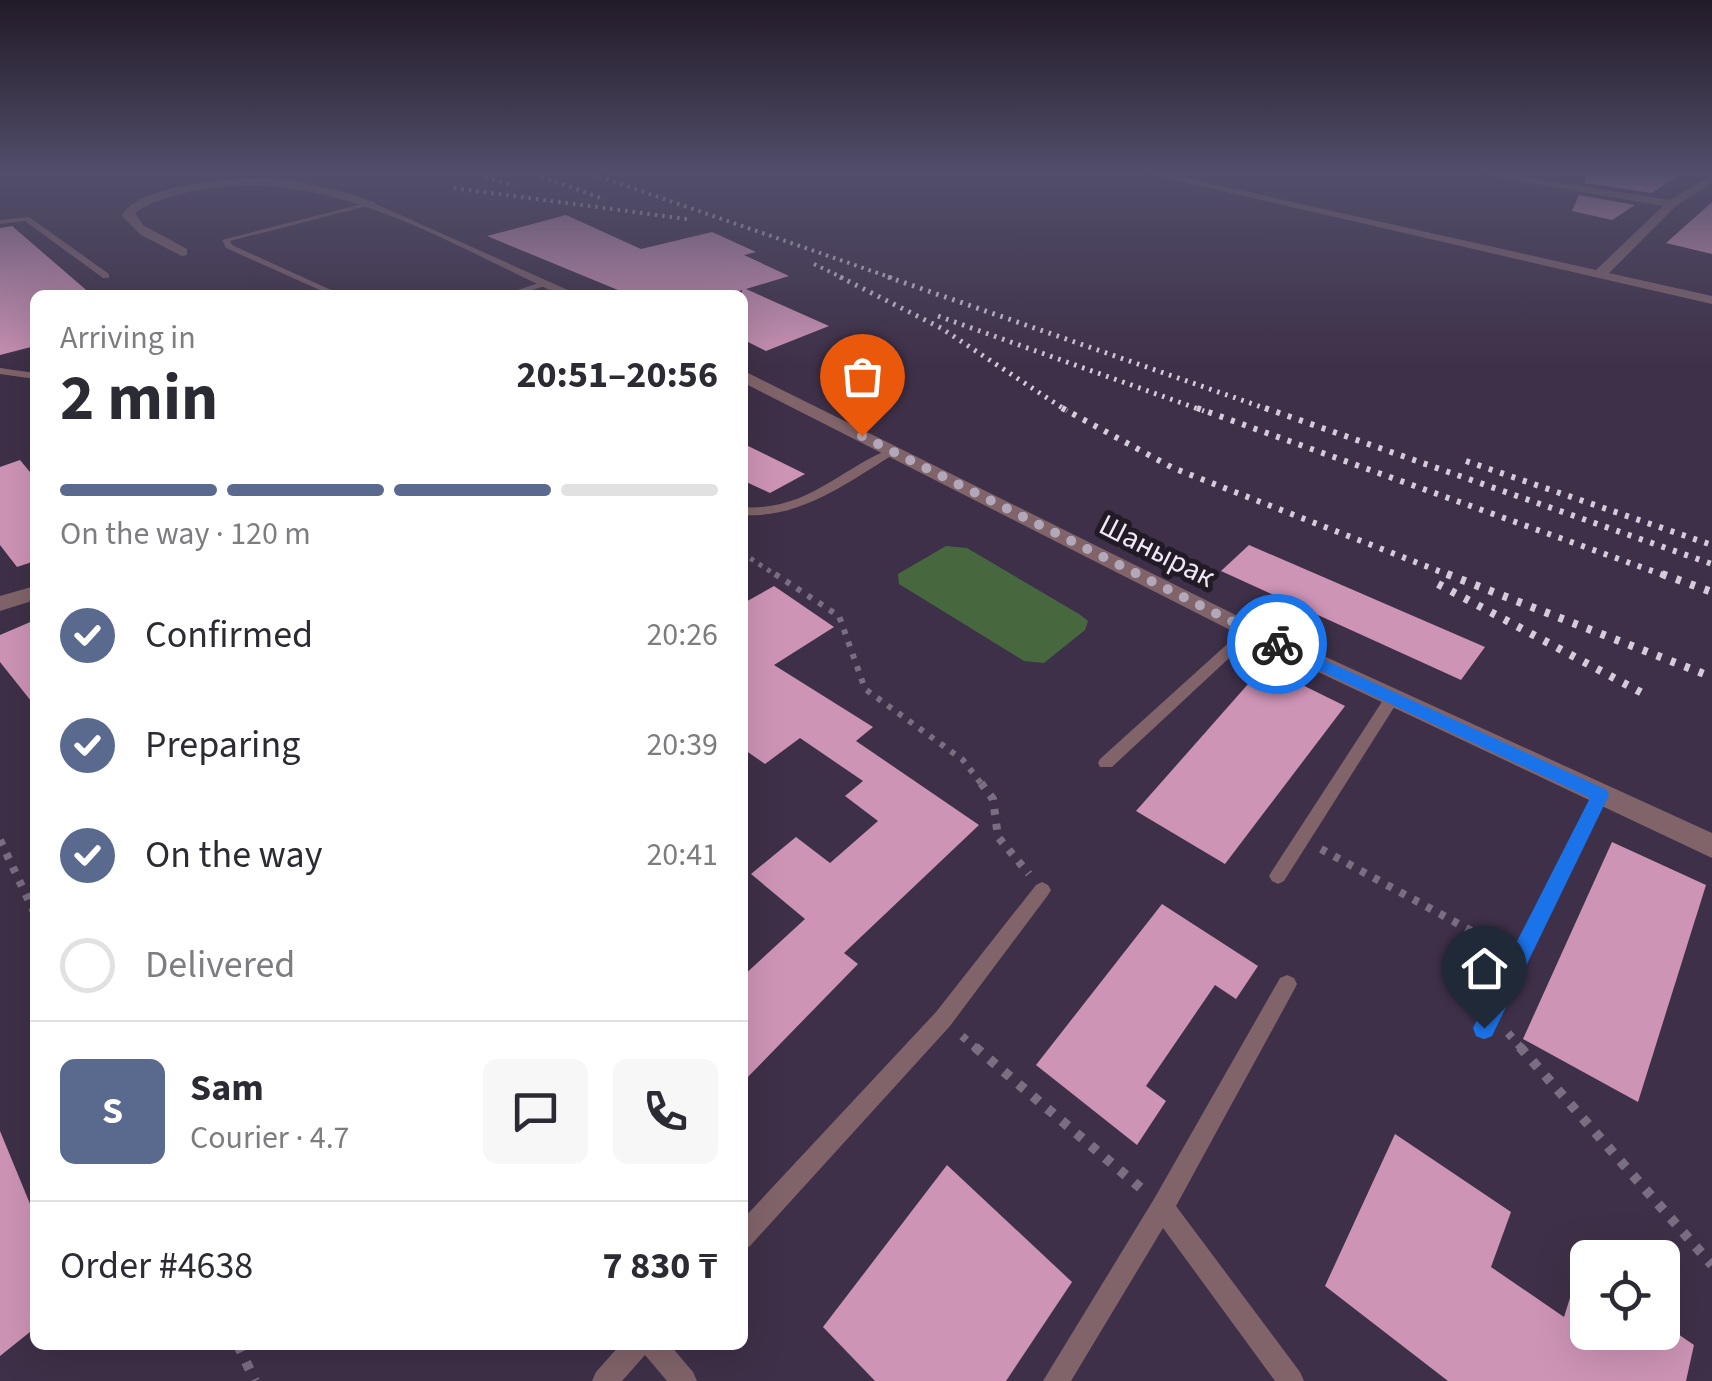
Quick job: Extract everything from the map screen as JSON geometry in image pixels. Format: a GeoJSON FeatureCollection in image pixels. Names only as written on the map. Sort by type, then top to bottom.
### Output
{"type":"FeatureCollection","features":[{"type":"Feature","properties":{"kind":"street"},"geometry":{"type":"LineString","coordinates":[[163,238],[182,252]]}},
{"type":"Feature","properties":{"kind":"street"},"geometry":{"type":"LineString","coordinates":[[449,238],[562,290]]}},
{"type":"Feature","properties":{"kind":"street"},"geometry":{"type":"LineString","coordinates":[[1439,238],[1712,300]]}},
{"type":"Feature","properties":{"kind":"street"},"geometry":{"type":"LineString","coordinates":[[1599,275],[1637,238]]}},
{"type":"Feature","properties":{"kind":"street","name":"Шанырак"},"geometry":{"type":"LineString","coordinates":[[748,378],[1250,631],[1712,846]]}},
{"type":"Feature","properties":{"kind":"street"},"geometry":{"type":"LineString","coordinates":[[0,604],[30,594]]}},
{"type":"Feature","properties":{"kind":"lane"},"geometry":{"type":"LineString","coordinates":[[53,238],[106,276]]}},
{"type":"Feature","properties":{"kind":"lane"},"geometry":{"type":"LineString","coordinates":[[232,238],[226,240],[229,246],[327,290]]}},
{"type":"Feature","properties":{"kind":"lane"},"geometry":{"type":"LineString","coordinates":[[522,290],[545,282]]}},
{"type":"Feature","properties":{"kind":"lane"},"geometry":{"type":"LineString","coordinates":[[0,368],[30,373]]}},
{"type":"Feature","properties":{"kind":"lane"},"geometry":{"type":"LineString","coordinates":[[748,511],[774,512],[793,506],[892,450]]}},
{"type":"Feature","properties":{"kind":"lane"},"geometry":{"type":"LineString","coordinates":[[1106,763],[1250,631]]}},
{"type":"Feature","properties":{"kind":"lane"},"geometry":{"type":"LineString","coordinates":[[1278,876],[1392,698]]}},
{"type":"Feature","properties":{"kind":"lane"},"geometry":{"type":"LineString","coordinates":[[1488,1020],[1600,795]]}},
{"type":"Feature","properties":{"kind":"lane"},"geometry":{"type":"LineString","coordinates":[[748,1231],[943,1020],[1042,890]]}},
{"type":"Feature","properties":{"kind":"lane"},"geometry":{"type":"LineString","coordinates":[[1056,1381],[1162,1207],[1287,984]]}},
{"type":"Feature","properties":{"kind":"lane"},"geometry":{"type":"LineString","coordinates":[[1162,1207],[1291,1381]]}},
{"type":"Feature","properties":{"kind":"lane"},"geometry":{"type":"LineString","coordinates":[[605,1381],[633,1350]]}},
{"type":"Feature","properties":{"kind":"lane"},"geometry":{"type":"LineString","coordinates":[[657,1350],[684,1381]]}},
{"type":"Feature","properties":{"kind":"path"},"geometry":{"type":"LineString","coordinates":[[748,557],[839,616],[865,690],[963,760],[993,799],[998,837],[1042,890]]}},
{"type":"Feature","properties":{"kind":"path"},"geometry":{"type":"LineString","coordinates":[[1302,839],[1520,957]]}},
{"type":"Feature","properties":{"kind":"path"},"geometry":{"type":"LineString","coordinates":[[0,840],[30,903]]}},
{"type":"Feature","properties":{"kind":"path"},"geometry":{"type":"LineString","coordinates":[[943,1020],[1162,1207]]}},
{"type":"Feature","properties":{"kind":"path"},"geometry":{"type":"LineString","coordinates":[[1488,1020],[1658,1199],[1712,1265]]}},
{"type":"Feature","properties":{"kind":"path"},"geometry":{"type":"LineString","coordinates":[[240,1350],[256,1381]]}},
{"type":"Feature","properties":{"kind":"green space"},"geometry":{"type":"Polygon","coordinates":[[[946,546],[967,548],[1079,614],[1088,621],[1085,630],[1044,663],[1024,661],[899,584],[898,574],[946,546]]]}},
{"type":"Feature","properties":{"kind":"building"},"geometry":{"type":"Polygon","coordinates":[[[0,238],[26,238],[86,290],[30,290],[30,347],[0,355],[0,238]]]}},
{"type":"Feature","properties":{"kind":"building"},"geometry":{"type":"Polygon","coordinates":[[[493,238],[618,238],[641,249],[685,238],[726,238],[756,252],[744,255],[789,276],[746,289],[829,326],[766,351],[748,342],[748,290],[618,290],[493,238]]]}},
{"type":"Feature","properties":{"kind":"building"},"geometry":{"type":"Polygon","coordinates":[[[1671,238],[1712,238],[1712,254],[1666,243],[1671,238]]]}},
{"type":"Feature","properties":{"kind":"building"},"geometry":{"type":"Polygon","coordinates":[[[748,446],[805,474],[770,493],[748,483],[748,446]]]}},
{"type":"Feature","properties":{"kind":"building"},"geometry":{"type":"Polygon","coordinates":[[[20,460],[30,472],[30,563],[17,567],[0,545],[0,467],[20,460]]]}},
{"type":"Feature","properties":{"kind":"building"},"geometry":{"type":"Polygon","coordinates":[[[1249,545],[1485,647],[1461,680],[1221,571],[1249,545]]]}},
{"type":"Feature","properties":{"kind":"building"},"geometry":{"type":"Polygon","coordinates":[[[774,586],[834,627],[774,665],[873,727],[856,741],[979,825],[844,953],[858,964],[748,1077],[748,971],[805,919],[751,874],[796,837],[830,863],[878,821],[845,796],[863,781],[800,738],[765,764],[748,752],[748,601],[774,586]]]}},
{"type":"Feature","properties":{"kind":"building"},"geometry":{"type":"Polygon","coordinates":[[[30,622],[30,700],[0,662],[0,635],[30,622]]]}},
{"type":"Feature","properties":{"kind":"building"},"geometry":{"type":"Polygon","coordinates":[[[1264,666],[1345,706],[1225,864],[1136,811],[1264,666]]]}},
{"type":"Feature","properties":{"kind":"building"},"geometry":{"type":"Polygon","coordinates":[[[1612,842],[1706,885],[1638,1102],[1523,1039],[1612,842]]]}},
{"type":"Feature","properties":{"kind":"building"},"geometry":{"type":"Polygon","coordinates":[[[1162,904],[1258,966],[1236,999],[1215,985],[1146,1086],[1166,1101],[1137,1145],[1036,1065],[1162,904]]]}},
{"type":"Feature","properties":{"kind":"building"},"geometry":{"type":"Polygon","coordinates":[[[0,1131],[30,1204],[30,1332],[0,1356],[0,1131]]]}},
{"type":"Feature","properties":{"kind":"building"},"geometry":{"type":"Polygon","coordinates":[[[1395,1134],[1511,1212],[1491,1267],[1564,1317],[1570,1298],[1570,1350],[1680,1350],[1680,1335],[1694,1345],[1686,1381],[1448,1381],[1325,1286],[1395,1134]]]}},
{"type":"Feature","properties":{"kind":"building"},"geometry":{"type":"Polygon","coordinates":[[[947,1165],[1072,1282],[1006,1381],[875,1381],[823,1327],[947,1165]]]}},
{"type":"Feature","properties":{"kind":"railway"},"geometry":{"type":"LineString","coordinates":[[778,238],[895,279]]}},
{"type":"Feature","properties":{"kind":"railway"},"geometry":{"type":"LineString","coordinates":[[814,264],[845,279]]}},
{"type":"Feature","properties":{"kind":"railway"},"geometry":{"type":"LineString","coordinates":[[840,277],[941,328],[1064,409]]}},
{"type":"Feature","properties":{"kind":"railway"},"geometry":{"type":"LineString","coordinates":[[888,277],[1273,411]]}},
{"type":"Feature","properties":{"kind":"railway"},"geometry":{"type":"LineString","coordinates":[[938,316],[1204,411]]}},
{"type":"Feature","properties":{"kind":"railway"},"geometry":{"type":"LineString","coordinates":[[1197,408],[1669,577]]}},
{"type":"Feature","properties":{"kind":"railway"},"geometry":{"type":"LineString","coordinates":[[1265,408],[1712,564]]}},
{"type":"Feature","properties":{"kind":"railway"},"geometry":{"type":"LineString","coordinates":[[1064,409],[1173,468],[1454,577]]}},
{"type":"Feature","properties":{"kind":"railway"},"geometry":{"type":"LineString","coordinates":[[1466,461],[1712,545]]}},
{"type":"Feature","properties":{"kind":"railway"},"geometry":{"type":"LineString","coordinates":[[1447,574],[1712,677]]}},
{"type":"Feature","properties":{"kind":"railway"},"geometry":{"type":"LineString","coordinates":[[1662,574],[1712,592]]}},
{"type":"Feature","properties":{"kind":"railway"},"geometry":{"type":"LineString","coordinates":[[1438,584],[1646,695]]}},
{"type":"Feature","properties":{"kind":"way so far"},"geometry":{"type":"LineString","coordinates":[[862,436],[1277,644]]}},
{"type":"Feature","properties":{"kind":"route"},"geometry":{"type":"LineString","coordinates":[[1277,644],[1600,795],[1484,1028]]}}]}
